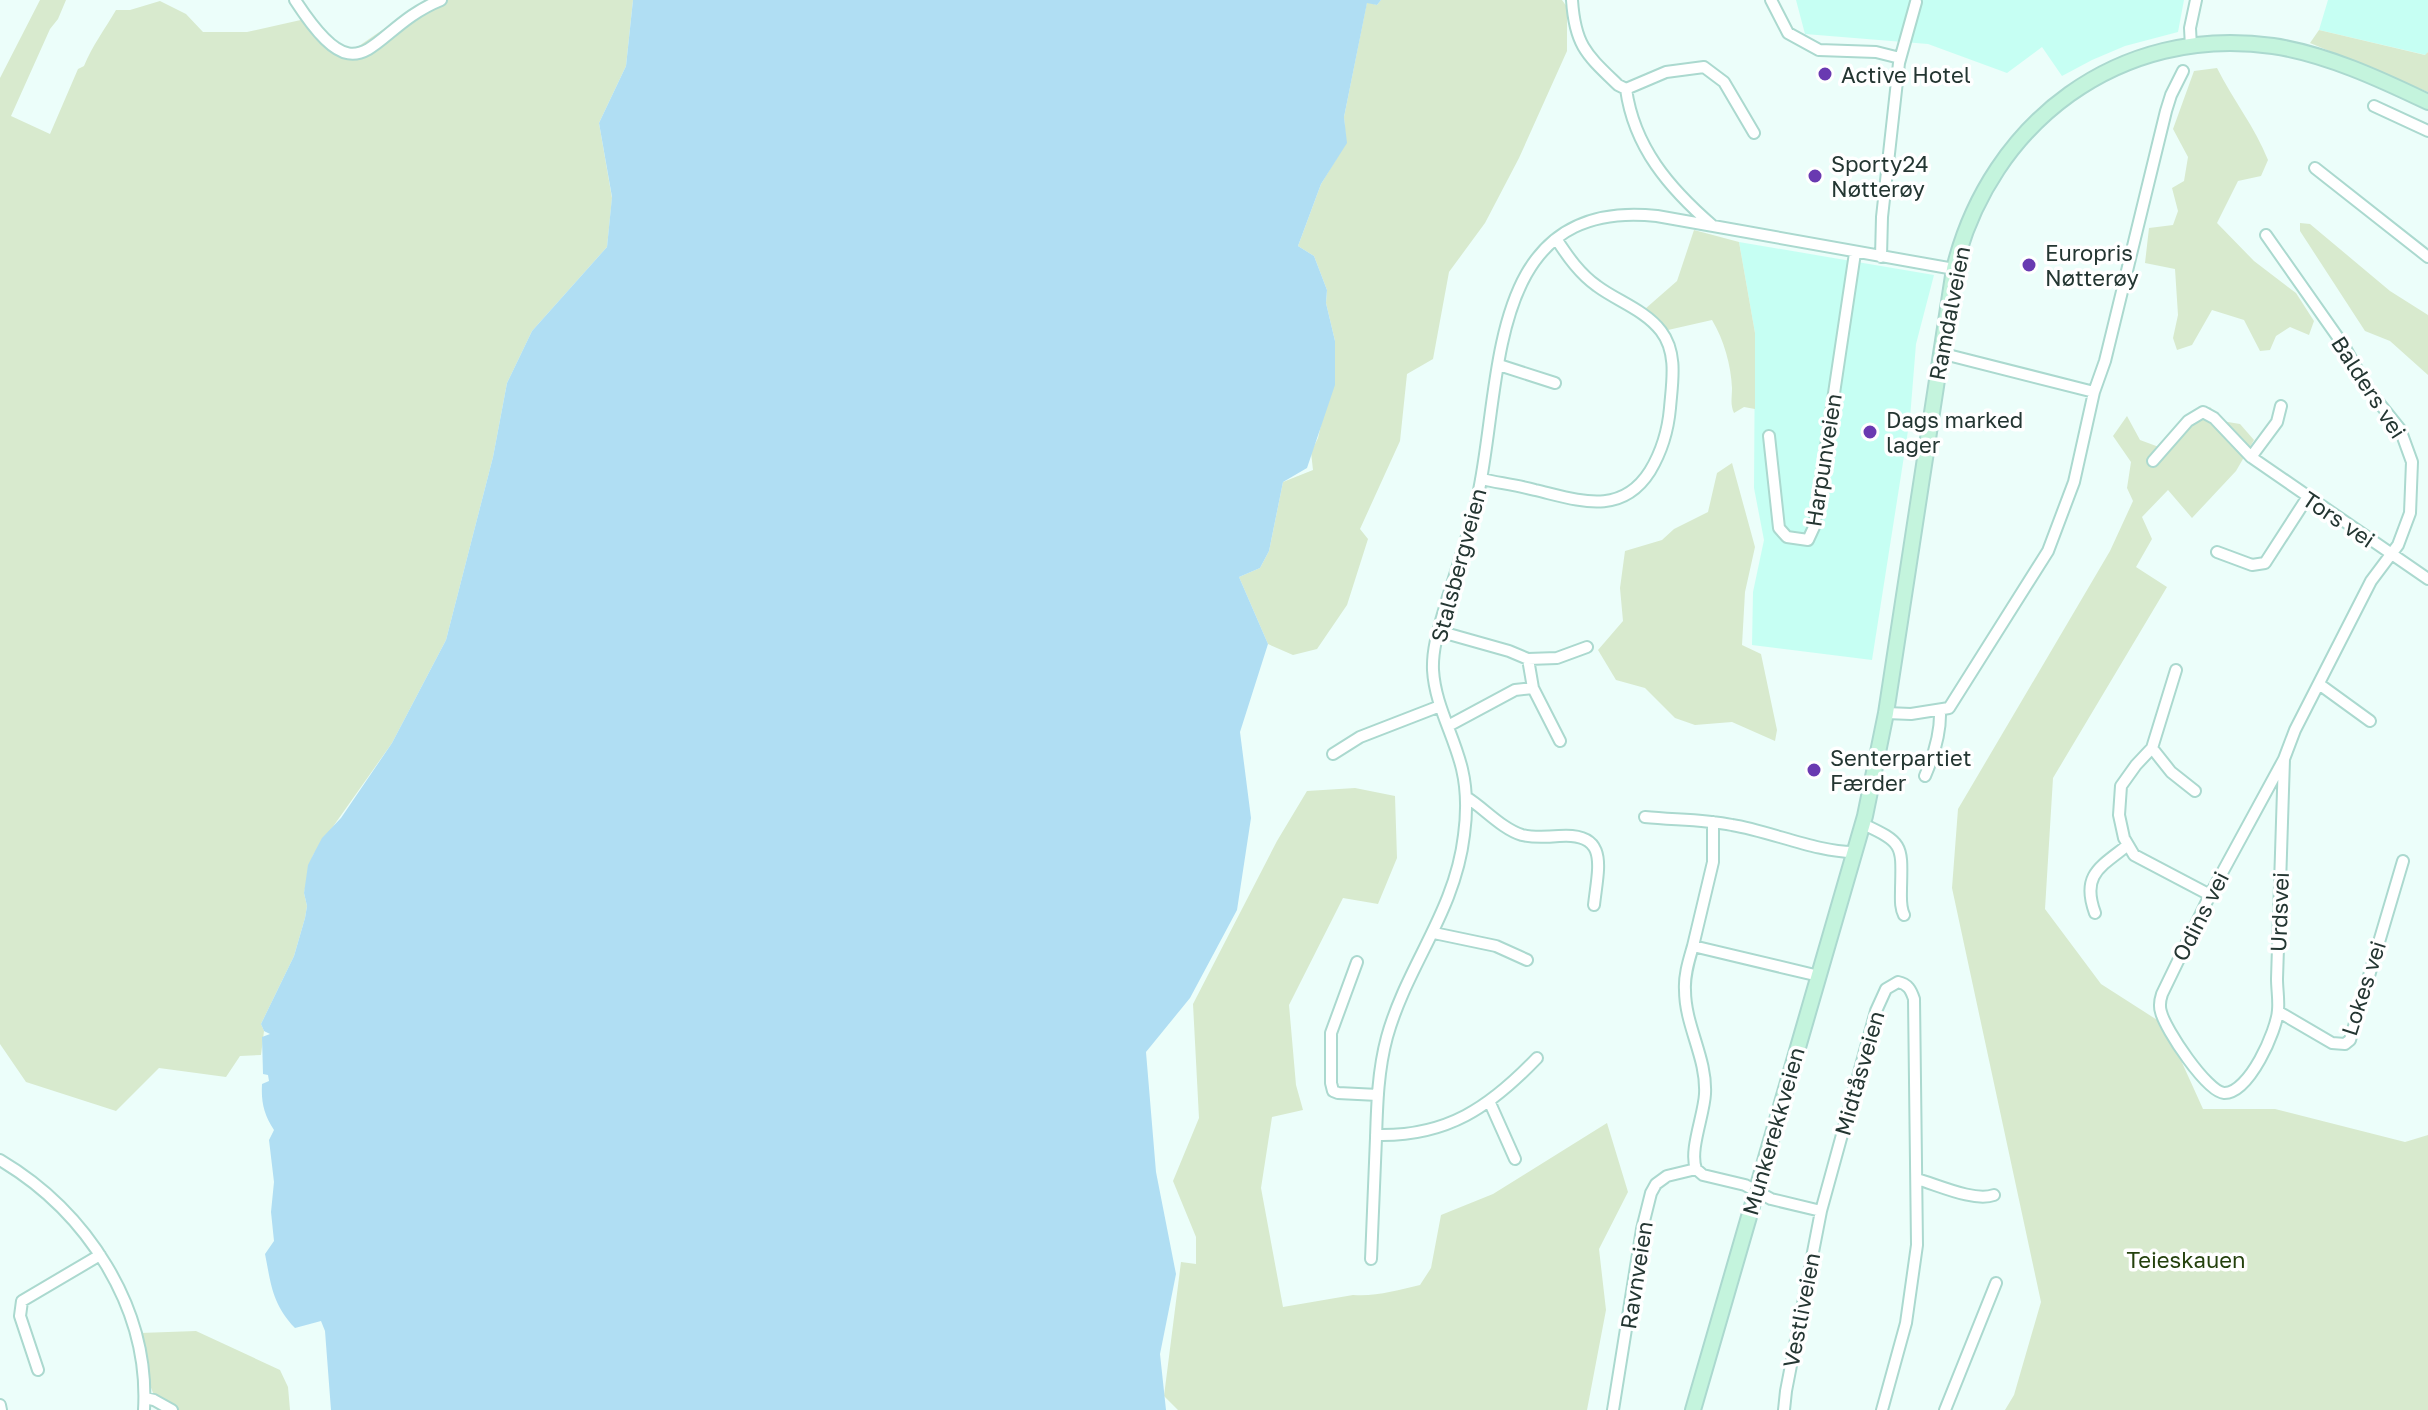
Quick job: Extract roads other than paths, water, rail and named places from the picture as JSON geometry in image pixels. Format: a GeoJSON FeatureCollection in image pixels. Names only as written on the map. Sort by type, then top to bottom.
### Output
{"type":"FeatureCollection","features":[{"type":"Feature","properties":{"kind":"main road","name":"Ramdalveien"},"geometry":{"type":"LineString","coordinates":[[1855,852],[1886,713],[1954,269],[1965,231],[1999,163],[2041,116],[2087,83],[2157,53],[2191,47],[2251,44],[2300,52],[2363,73],[2428,102]]}},
{"type":"Feature","properties":{"kind":"main road","name":"Munkerekkveien"},"geometry":{"type":"LineString","coordinates":[[1693,1410],[1855,852]]}},
{"type":"Feature","properties":{"kind":"street"},"geometry":{"type":"LineString","coordinates":[[295,0],[311,24],[330,44],[339,52],[349,55],[371,47],[441,0]]}},
{"type":"Feature","properties":{"kind":"street"},"geometry":{"type":"LineString","coordinates":[[1572,0],[1577,36],[1582,48],[1618,85],[1626,89],[1666,72],[1704,67],[1724,82],[1754,133]]}},
{"type":"Feature","properties":{"kind":"street"},"geometry":{"type":"LineString","coordinates":[[1771,0],[1784,29],[1823,51],[1876,52],[1900,58]]}},
{"type":"Feature","properties":{"kind":"street"},"geometry":{"type":"LineString","coordinates":[[2191,47],[2190,28],[2196,0]]}},
{"type":"Feature","properties":{"kind":"street"},"geometry":{"type":"LineString","coordinates":[[1881,257],[1882,217],[1900,58],[1916,2]]}},
{"type":"Feature","properties":{"kind":"street"},"geometry":{"type":"LineString","coordinates":[[1886,713],[1911,714],[1940,710],[1952,704],[2048,551],[2074,482],[2166,111],[2183,71]]}},
{"type":"Feature","properties":{"kind":"street"},"geometry":{"type":"LineString","coordinates":[[1626,89],[1629,111],[1645,151],[1663,178],[1713,226]]}},
{"type":"Feature","properties":{"kind":"street"},"geometry":{"type":"LineString","coordinates":[[2374,106],[2428,131]]}},
{"type":"Feature","properties":{"kind":"street"},"geometry":{"type":"LineString","coordinates":[[2315,168],[2428,257]]}},
{"type":"Feature","properties":{"kind":"street","name":"Stalsbergveien"},"geometry":{"type":"LineString","coordinates":[[1371,1259],[1378,1095],[1387,1036],[1401,999],[1448,902],[1464,836],[1466,797],[1463,771],[1440,706],[1433,671],[1438,631],[1481,479],[1510,308],[1520,283],[1535,260],[1557,240],[1584,223],[1620,215],[1657,216],[1954,269]]}},
{"type":"Feature","properties":{"kind":"street","name":"Balders vei"},"geometry":{"type":"LineString","coordinates":[[2266,235],[2344,346],[2368,389],[2393,417],[2411,454],[2413,483],[2410,513],[2401,539],[2391,554]]}},
{"type":"Feature","properties":{"kind":"street"},"geometry":{"type":"LineString","coordinates":[[1481,479],[1577,500],[1612,501],[1625,496],[1645,480],[1666,436],[1673,370],[1666,338],[1647,317],[1585,276],[1557,240]]}},
{"type":"Feature","properties":{"kind":"street","name":"Harpunveien"},"geometry":{"type":"LineString","coordinates":[[1769,436],[1779,528],[1787,537],[1808,540],[1814,527],[1855,253]]}},
{"type":"Feature","properties":{"kind":"street"},"geometry":{"type":"LineString","coordinates":[[1940,353],[2094,392]]}},
{"type":"Feature","properties":{"kind":"street"},"geometry":{"type":"LineString","coordinates":[[1499,365],[1555,383]]}},
{"type":"Feature","properties":{"kind":"street"},"geometry":{"type":"LineString","coordinates":[[2251,457],[2277,422],[2281,406]]}},
{"type":"Feature","properties":{"kind":"street","name":"Tors vei"},"geometry":{"type":"LineString","coordinates":[[2153,461],[2188,421],[2203,412],[2214,418],[2251,457],[2428,579]]}},
{"type":"Feature","properties":{"kind":"street"},"geometry":{"type":"LineString","coordinates":[[2217,552],[2252,565],[2265,563],[2307,498]]}},
{"type":"Feature","properties":{"kind":"street","name":"Odins vei"},"geometry":{"type":"LineString","coordinates":[[2260,1061],[2239,1088],[2226,1093],[2213,1090],[2162,1016],[2160,1001],[2210,895],[2284,759],[2371,581],[2391,554]]}},
{"type":"Feature","properties":{"kind":"street"},"geometry":{"type":"LineString","coordinates":[[1438,631],[1528,659],[1557,658],[1587,647]]}},
{"type":"Feature","properties":{"kind":"street"},"geometry":{"type":"LineString","coordinates":[[1528,659],[1533,688],[1560,741]]}},
{"type":"Feature","properties":{"kind":"street"},"geometry":{"type":"LineString","coordinates":[[2176,670],[2152,748],[2121,786],[2119,815],[2134,855],[2210,895]]}},
{"type":"Feature","properties":{"kind":"street"},"geometry":{"type":"LineString","coordinates":[[2319,684],[2370,721]]}},
{"type":"Feature","properties":{"kind":"street"},"geometry":{"type":"LineString","coordinates":[[1448,726],[1515,690],[1533,688]]}},
{"type":"Feature","properties":{"kind":"street"},"geometry":{"type":"LineString","coordinates":[[1333,754],[1360,737],[1440,706]]}},
{"type":"Feature","properties":{"kind":"street"},"geometry":{"type":"LineString","coordinates":[[1925,776],[1941,723],[1940,710]]}},
{"type":"Feature","properties":{"kind":"street"},"geometry":{"type":"LineString","coordinates":[[2152,748],[2171,772],[2195,791]]}},
{"type":"Feature","properties":{"kind":"street","name":"Urdsvei"},"geometry":{"type":"LineString","coordinates":[[2260,1061],[2279,1012],[2277,979],[2284,759]]}},
{"type":"Feature","properties":{"kind":"street"},"geometry":{"type":"LineString","coordinates":[[1466,797],[1517,833],[1540,837],[1580,835],[1589,840],[1598,857],[1594,905]]}},
{"type":"Feature","properties":{"kind":"street"},"geometry":{"type":"LineString","coordinates":[[1645,817],[1713,822],[1777,834],[1833,850],[1855,852]]}},
{"type":"Feature","properties":{"kind":"street"},"geometry":{"type":"LineString","coordinates":[[1713,822],[1713,862],[1685,990],[1705,1087],[1694,1154],[1696,1169],[1703,1175],[1745,1185],[1787,1204],[1821,1211]]}},
{"type":"Feature","properties":{"kind":"street"},"geometry":{"type":"LineString","coordinates":[[1863,824],[1891,838],[1899,847],[1904,915]]}},
{"type":"Feature","properties":{"kind":"street"},"geometry":{"type":"LineString","coordinates":[[2095,913],[2089,891],[2094,873],[2128,845]]}},
{"type":"Feature","properties":{"kind":"street","name":"Lokes vei"},"geometry":{"type":"LineString","coordinates":[[2279,1012],[2332,1043],[2345,1044],[2350,1040],[2403,861]]}},
{"type":"Feature","properties":{"kind":"street"},"geometry":{"type":"LineString","coordinates":[[1434,933],[1503,948],[1527,960]]}},
{"type":"Feature","properties":{"kind":"street"},"geometry":{"type":"LineString","coordinates":[[1693,946],[1819,976]]}},
{"type":"Feature","properties":{"kind":"street"},"geometry":{"type":"LineString","coordinates":[[1357,962],[1331,1033],[1331,1083],[1333,1091],[1338,1093],[1378,1095]]}},
{"type":"Feature","properties":{"kind":"street","name":"Midtåsveien"},"geometry":{"type":"LineString","coordinates":[[1821,1211],[1876,1011],[1886,989],[1898,982],[1906,984],[1914,999],[1917,1245],[1913,1291],[1901,1349],[1882,1410]]}},
{"type":"Feature","properties":{"kind":"street"},"geometry":{"type":"LineString","coordinates":[[1376,1135],[1428,1132],[1452,1123],[1490,1103],[1537,1058]]}},
{"type":"Feature","properties":{"kind":"street"},"geometry":{"type":"LineString","coordinates":[[1490,1103],[1515,1159]]}},
{"type":"Feature","properties":{"kind":"street"},"geometry":{"type":"LineString","coordinates":[[0,1160],[64,1210],[100,1255],[133,1325],[141,1362],[144,1404],[154,1400],[172,1410]]}},
{"type":"Feature","properties":{"kind":"street","name":"Ravnveien"},"geometry":{"type":"LineString","coordinates":[[1613,1410],[1642,1229],[1651,1193],[1656,1184],[1667,1176],[1696,1169]]}},
{"type":"Feature","properties":{"kind":"street"},"geometry":{"type":"LineString","coordinates":[[1917,1179],[1972,1196],[1983,1198],[1994,1195]]}},
{"type":"Feature","properties":{"kind":"street","name":"Vestliveien"},"geometry":{"type":"LineString","coordinates":[[1784,1410],[1821,1211]]}},
{"type":"Feature","properties":{"kind":"street"},"geometry":{"type":"LineString","coordinates":[[38,1370],[19,1310],[22,1301],[100,1255]]}},
{"type":"Feature","properties":{"kind":"street"},"geometry":{"type":"LineString","coordinates":[[1945,1410],[1996,1283]]}},
{"type":"Feature","properties":{"kind":"water"},"geometry":{"type":"Polygon","coordinates":[[[633,0],[1381,0],[1377,5],[1367,3],[1344,117],[1347,143],[1321,184],[1298,246],[1314,256],[1327,290],[1326,303],[1335,341],[1335,385],[1307,468],[1283,482],[1269,551],[1260,568],[1239,577],[1268,644],[1240,732],[1251,818],[1237,910],[1190,998],[1146,1052],[1156,1172],[1176,1274],[1160,1354],[1166,1410],[331,1410],[325,1331],[321,1321],[295,1328],[281,1311],[274,1293],[265,1254],[274,1241],[271,1212],[274,1182],[269,1140],[274,1130],[266,1114],[262,1091],[262,1084],[269,1081],[268,1075],[263,1074],[262,1037],[270,1034],[264,1031],[261,1024],[294,956],[307,906],[304,893],[308,865],[322,838],[341,818],[392,743],[446,640],[493,457],[507,383],[532,331],[607,247],[612,197],[599,123],[626,66],[633,0]]]}},
{"type":"Feature","properties":{"kind":"place","name":"Active Hotel"},"geometry":{"type":"Point","coordinates":[1825,74]}},
{"type":"Feature","properties":{"kind":"place","name":"Sporty24 Nøtterøy"},"geometry":{"type":"Point","coordinates":[1815,176]}},
{"type":"Feature","properties":{"kind":"place","name":"Europris Nøtterøy"},"geometry":{"type":"Point","coordinates":[2029,265]}},
{"type":"Feature","properties":{"kind":"place","name":"Dags marked lager"},"geometry":{"type":"Point","coordinates":[1870,432]}},
{"type":"Feature","properties":{"kind":"place","name":"Senterpartiet Færder"},"geometry":{"type":"Point","coordinates":[1814,770]}},
{"type":"Feature","properties":{"kind":"park label","name":"Teieskauen"},"geometry":{"type":"Point","coordinates":[2186,1259]}}]}
